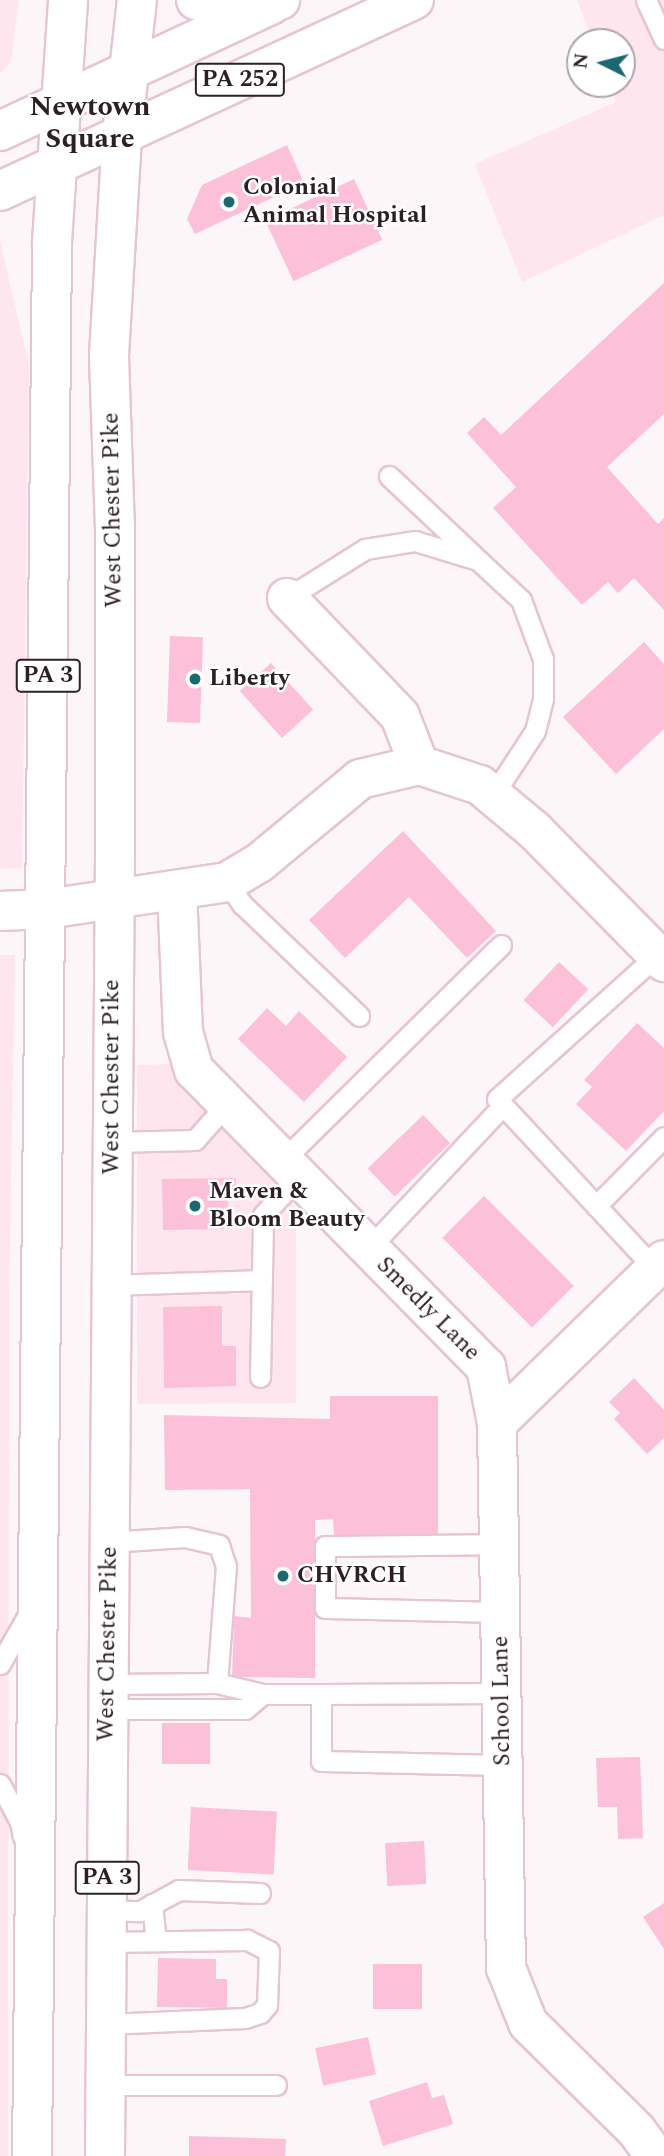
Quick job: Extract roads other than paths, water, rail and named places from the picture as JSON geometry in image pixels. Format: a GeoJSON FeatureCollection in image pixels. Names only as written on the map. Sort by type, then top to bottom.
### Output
{"type":"FeatureCollection","features":[{"type":"Feature","properties":{"kind":"main road","name":"PA 3"},"geometry":{"type":"LineString","coordinates":[[32,2156],[34,1583],[47,909],[55,165],[68,0]]}},
{"type":"Feature","properties":{"kind":"main road","name":"West Chester Pike"},"geometry":{"type":"LineString","coordinates":[[105,2156],[114,902],[114,529],[109,355],[122,135],[137,0]]}},
{"type":"Feature","properties":{"kind":"main road"},"geometry":{"type":"LineString","coordinates":[[196,0],[238,8],[280,0]]}},
{"type":"Feature","properties":{"kind":"main road","name":"PA 252"},"geometry":{"type":"LineString","coordinates":[[0,131],[280,0]]}},
{"type":"Feature","properties":{"kind":"main road","name":"PA 252"},"geometry":{"type":"LineString","coordinates":[[0,191],[414,0]]}},
{"type":"Feature","properties":{"kind":"main road"},"geometry":{"type":"LineString","coordinates":[[287,598],[400,716],[419,765]]}},
{"type":"Feature","properties":{"kind":"main road"},"geometry":{"type":"LineString","coordinates":[[0,911],[114,902],[227,882],[258,863],[360,779],[419,765],[480,785],[493,795],[535,831],[661,959]]}},
{"type":"Feature","properties":{"kind":"main road","name":"Smedly Lane"},"geometry":{"type":"LineString","coordinates":[[177,890],[187,1052],[194,1070],[225,1106],[486,1367],[497,1423]]}},
{"type":"Feature","properties":{"kind":"main road"},"geometry":{"type":"LineString","coordinates":[[497,1423],[661,1269]]}},
{"type":"Feature","properties":{"kind":"main road","name":"School Lane"},"geometry":{"type":"LineString","coordinates":[[497,1423],[506,1968],[528,2023],[637,2131],[655,2156]]}},
{"type":"Feature","properties":{"kind":"lane"},"geometry":{"type":"LineString","coordinates":[[646,0],[664,39]]}},
{"type":"Feature","properties":{"kind":"lane"},"geometry":{"type":"LineString","coordinates":[[389,476],[521,600],[543,659],[543,699],[536,731],[493,795]]}},
{"type":"Feature","properties":{"kind":"lane"},"geometry":{"type":"LineString","coordinates":[[287,598],[365,549],[415,541],[478,559]]}},
{"type":"Feature","properties":{"kind":"lane"},"geometry":{"type":"LineString","coordinates":[[227,882],[242,904],[359,1016]]}},
{"type":"Feature","properties":{"kind":"lane"},"geometry":{"type":"LineString","coordinates":[[260,1377],[263,1215],[289,1170],[501,945]]}},
{"type":"Feature","properties":{"kind":"lane"},"geometry":{"type":"LineString","coordinates":[[661,959],[497,1099],[596,1206],[661,1269]]}},
{"type":"Feature","properties":{"kind":"lane"},"geometry":{"type":"LineString","coordinates":[[368,1249],[503,1105]]}},
{"type":"Feature","properties":{"kind":"lane"},"geometry":{"type":"LineString","coordinates":[[112,1142],[195,1140],[225,1106]]}},
{"type":"Feature","properties":{"kind":"lane"},"geometry":{"type":"LineString","coordinates":[[596,1206],[664,1137]]}},
{"type":"Feature","properties":{"kind":"lane"},"geometry":{"type":"LineString","coordinates":[[110,1285],[262,1280]]}},
{"type":"Feature","properties":{"kind":"lane"},"geometry":{"type":"LineString","coordinates":[[109,1542],[185,1537],[219,1545],[226,1566],[217,1683]]}},
{"type":"Feature","properties":{"kind":"lane"},"geometry":{"type":"LineString","coordinates":[[499,1545],[325,1546],[325,1608],[500,1612]]}},
{"type":"Feature","properties":{"kind":"lane"},"geometry":{"type":"LineString","coordinates":[[0,1664],[26,1626],[34,1583]]}},
{"type":"Feature","properties":{"kind":"lane"},"geometry":{"type":"LineString","coordinates":[[107,1696],[217,1683],[263,1694],[502,1693]]}},
{"type":"Feature","properties":{"kind":"lane"},"geometry":{"type":"LineString","coordinates":[[107,1696],[245,1709],[263,1694]]}},
{"type":"Feature","properties":{"kind":"lane"},"geometry":{"type":"LineString","coordinates":[[321,1694],[321,1761],[503,1765]]}},
{"type":"Feature","properties":{"kind":"lane"},"geometry":{"type":"LineString","coordinates":[[0,1784],[20,1822],[34,1899]]}},
{"type":"Feature","properties":{"kind":"lane"},"geometry":{"type":"LineString","coordinates":[[107,1926],[179,1890],[260,1893]]}},
{"type":"Feature","properties":{"kind":"lane"},"geometry":{"type":"LineString","coordinates":[[152,1904],[156,1940]]}},
{"type":"Feature","properties":{"kind":"lane"},"geometry":{"type":"LineString","coordinates":[[106,2024],[245,2018],[267,2006],[269,1951],[247,1940],[156,1940],[107,1926]]}},
{"type":"Feature","properties":{"kind":"lane"},"geometry":{"type":"LineString","coordinates":[[105,2085],[276,2085]]}},
{"type":"Feature","properties":{"kind":"place","name":"Colonial Animal Hospital"},"geometry":{"type":"Point","coordinates":[229,202]}},
{"type":"Feature","properties":{"kind":"place","name":"Liberty"},"geometry":{"type":"Point","coordinates":[195,679]}},
{"type":"Feature","properties":{"kind":"place","name":"Maven & Bloom Beauty"},"geometry":{"type":"Point","coordinates":[195,1206]}},
{"type":"Feature","properties":{"kind":"place","name":"CHVRCH"},"geometry":{"type":"Point","coordinates":[283,1576]}},
{"type":"Feature","properties":{"kind":"district","name":"Newtown Square"},"geometry":{"type":"Point","coordinates":[90,123]}}]}
